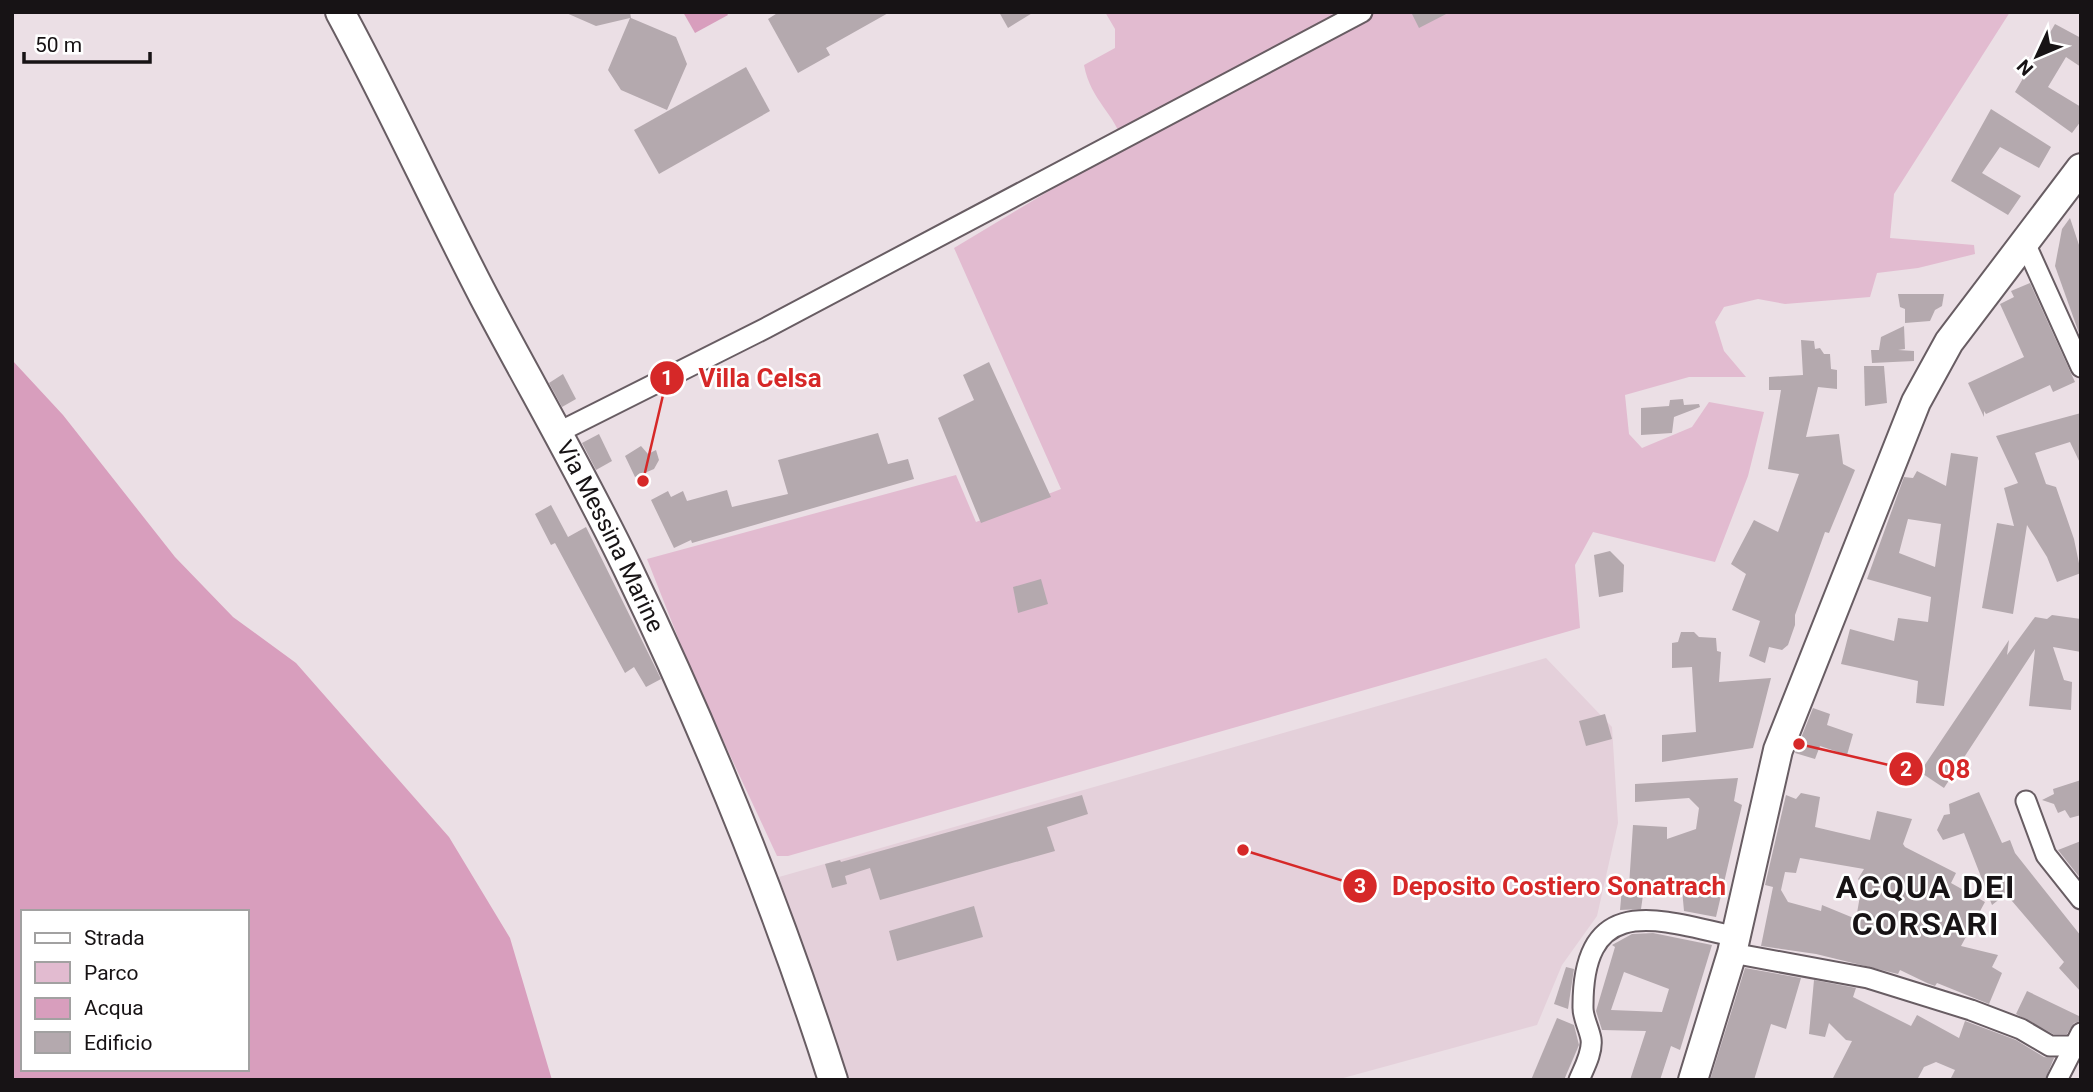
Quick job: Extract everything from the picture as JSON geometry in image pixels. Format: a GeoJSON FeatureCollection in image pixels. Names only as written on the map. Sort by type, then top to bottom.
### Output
{"type":"FeatureCollection","features":[{"type":"Feature","properties":{"kind":"main road","name":"Via Messina Marine"},"geometry":{"type":"LineString","coordinates":[[340,12],[397,117],[460,251],[627,567],[698,720],[764,878],[833,1080]]}},
{"type":"Feature","properties":{"kind":"main road"},"geometry":{"type":"LineString","coordinates":[[1693,1080],[1734,945],[1778,750],[1887,469],[1916,402],[1949,342],[2081,169]]}},
{"type":"Feature","properties":{"kind":"street"},"geometry":{"type":"LineString","coordinates":[[555,434],[755,334],[1362,12]]}},
{"type":"Feature","properties":{"kind":"street"},"geometry":{"type":"LineString","coordinates":[[2025,243],[2081,367]]}},
{"type":"Feature","properties":{"kind":"street"},"geometry":{"type":"LineString","coordinates":[[2026,801],[2046,855],[2081,900]]}},
{"type":"Feature","properties":{"kind":"street"},"geometry":{"type":"LineString","coordinates":[[1579,1080],[1591,1042],[1583,1010],[1588,960],[1606,932],[1630,919],[1658,920],[1734,945],[1868,978],[1971,1010],[2021,1029],[2050,1046],[2077,1040]]}},
{"type":"Feature","properties":{"kind":"street"},"geometry":{"type":"LineString","coordinates":[[2057,1080],[2077,1040]]}},
{"type":"Feature","properties":{"kind":"shaded area"},"geometry":{"type":"Polygon","coordinates":[[[1546,658],[1612,727],[1618,823],[1597,916],[1562,965],[1537,1025],[1336,1080],[848,1080],[779,877],[1546,658]]]}},
{"type":"Feature","properties":{"kind":"green space"},"geometry":{"type":"Polygon","coordinates":[[[1105,12],[2010,12],[1894,194],[1890,238],[1974,245],[1975,254],[1918,268],[1877,273],[1870,297],[1785,304],[1758,299],[1724,307],[1715,322],[1724,351],[1746,377],[1689,377],[1625,395],[1629,434],[1642,448],[1692,427],[1709,402],[1764,412],[1748,476],[1715,562],[1593,532],[1575,565],[1580,628],[788,856],[777,856],[694,678],[647,559],[956,475],[976,522],[1061,489],[954,248],[1124,146],[1115,124],[1087,78],[1084,65],[1115,48],[1115,29],[1105,12]]]}},
{"type":"Feature","properties":{"kind":"water"},"geometry":{"type":"Polygon","coordinates":[[[683,12],[726,12],[728,15],[695,33],[683,12]]]}},
{"type":"Feature","properties":{"kind":"water"},"geometry":{"type":"Polygon","coordinates":[[[12,360],[63,415],[175,557],[233,617],[296,663],[449,837],[510,938],[552,1080],[12,1080],[12,360]]]}},
{"type":"Feature","properties":{"kind":"building"},"geometry":{"type":"Polygon","coordinates":[[[564,12],[630,12],[631,18],[676,37],[687,64],[667,110],[621,90],[608,70],[630,18],[596,26],[564,12]]]}},
{"type":"Feature","properties":{"kind":"building"},"geometry":{"type":"Polygon","coordinates":[[[779,12],[890,12],[826,48],[830,55],[798,73],[768,19],[779,12]]]}},
{"type":"Feature","properties":{"kind":"building"},"geometry":{"type":"Polygon","coordinates":[[[999,12],[1034,12],[1008,28],[999,12]]]}},
{"type":"Feature","properties":{"kind":"building"},"geometry":{"type":"Polygon","coordinates":[[[1411,12],[1450,12],[1419,28],[1411,12]]]}},
{"type":"Feature","properties":{"kind":"building"},"geometry":{"type":"Polygon","coordinates":[[[2055,24],[2081,38],[2081,67],[2066,57],[2048,87],[2081,107],[2081,121],[2072,133],[2015,92],[2055,24]]]}},
{"type":"Feature","properties":{"kind":"building"},"geometry":{"type":"Polygon","coordinates":[[[746,67],[770,111],[659,174],[634,130],[746,67]]]}},
{"type":"Feature","properties":{"kind":"building"},"geometry":{"type":"Polygon","coordinates":[[[1991,109],[2051,147],[2039,168],[2000,147],[1982,173],[2021,196],[2008,215],[1951,181],[1991,109]]]}},
{"type":"Feature","properties":{"kind":"building"},"geometry":{"type":"Polygon","coordinates":[[[2070,218],[2081,251],[2080,336],[2055,266],[2062,229],[2070,218]]]}},
{"type":"Feature","properties":{"kind":"building"},"geometry":{"type":"Polygon","coordinates":[[[2030,283],[2075,382],[2053,392],[2050,385],[1986,414],[1984,411],[1984,417],[1968,383],[2024,357],[2000,304],[2014,297],[2011,291],[2030,283]]]}},
{"type":"Feature","properties":{"kind":"building"},"geometry":{"type":"Polygon","coordinates":[[[1898,294],[1944,294],[1942,306],[1935,310],[1930,321],[1905,323],[1905,309],[1900,307],[1898,294]]]}},
{"type":"Feature","properties":{"kind":"building"},"geometry":{"type":"Polygon","coordinates":[[[1904,326],[1905,349],[1898,350],[1914,351],[1914,361],[1872,363],[1871,350],[1879,350],[1881,337],[1904,326]]]}},
{"type":"Feature","properties":{"kind":"building"},"geometry":{"type":"Polygon","coordinates":[[[1801,340],[1814,341],[1815,349],[1820,348],[1824,354],[1830,354],[1831,369],[1837,370],[1837,389],[1818,387],[1806,437],[1839,434],[1843,464],[1855,470],[1829,533],[1825,532],[1795,615],[1795,625],[1788,645],[1782,650],[1769,647],[1765,663],[1749,656],[1760,621],[1732,610],[1746,574],[1731,564],[1754,520],[1778,532],[1799,474],[1768,469],[1781,390],[1769,390],[1769,377],[1803,375],[1801,340]]]}},
{"type":"Feature","properties":{"kind":"building"},"geometry":{"type":"Polygon","coordinates":[[[989,362],[1051,497],[981,523],[938,418],[974,400],[963,375],[989,362]]]}},
{"type":"Feature","properties":{"kind":"building"},"geometry":{"type":"Polygon","coordinates":[[[1864,366],[1884,366],[1887,403],[1865,406],[1864,366]]]}},
{"type":"Feature","properties":{"kind":"building"},"geometry":{"type":"Polygon","coordinates":[[[563,374],[576,399],[562,407],[549,383],[563,374]]]}},
{"type":"Feature","properties":{"kind":"building"},"geometry":{"type":"Polygon","coordinates":[[[1683,399],[1684,405],[1699,404],[1700,407],[1674,417],[1672,433],[1641,435],[1641,408],[1669,406],[1670,400],[1683,399]]]}},
{"type":"Feature","properties":{"kind":"building"},"geometry":{"type":"Polygon","coordinates":[[[2081,413],[2081,465],[2070,442],[2035,453],[2046,484],[2056,487],[2074,539],[2081,573],[2057,582],[2047,557],[2027,525],[2013,614],[1982,608],[1997,523],[2014,526],[2004,488],[2018,483],[1996,436],[2081,413]]]}},
{"type":"Feature","properties":{"kind":"building"},"geometry":{"type":"Polygon","coordinates":[[[878,433],[888,464],[908,459],[914,479],[692,543],[691,540],[674,548],[651,500],[668,491],[671,497],[683,491],[687,501],[727,490],[732,507],[788,494],[778,460],[878,433]]]}},
{"type":"Feature","properties":{"kind":"building"},"geometry":{"type":"Polygon","coordinates":[[[599,434],[612,461],[596,470],[582,443],[599,434]]]}},
{"type":"Feature","properties":{"kind":"building"},"geometry":{"type":"Polygon","coordinates":[[[641,446],[648,454],[656,450],[659,460],[654,469],[635,477],[625,456],[641,446]]]}},
{"type":"Feature","properties":{"kind":"building"},"geometry":{"type":"Polygon","coordinates":[[[1951,453],[1978,457],[1944,706],[1916,703],[1918,681],[1841,664],[1850,629],[1894,641],[1898,618],[1928,622],[1931,597],[1867,579],[1904,477],[1913,478],[1917,471],[1946,486],[1951,453]],[[1908,519],[1899,553],[1935,567],[1941,524],[1908,519]]]}},
{"type":"Feature","properties":{"kind":"building"},"geometry":{"type":"Polygon","coordinates":[[[551,505],[568,537],[586,527],[661,679],[646,687],[634,667],[625,673],[555,543],[551,545],[535,514],[551,505]]]}},
{"type":"Feature","properties":{"kind":"building"},"geometry":{"type":"Polygon","coordinates":[[[1610,551],[1624,565],[1623,592],[1599,597],[1594,555],[1610,551]]]}},
{"type":"Feature","properties":{"kind":"building"},"geometry":{"type":"Polygon","coordinates":[[[1041,579],[1048,604],[1018,613],[1013,587],[1041,579]]]}},
{"type":"Feature","properties":{"kind":"building"},"geometry":{"type":"Polygon","coordinates":[[[2052,615],[2081,619],[2081,652],[2053,647],[2064,680],[2072,682],[2071,710],[2029,706],[2035,649],[1944,788],[1920,772],[2009,640],[2007,655],[2035,617],[2047,619],[2052,615]]]}},
{"type":"Feature","properties":{"kind":"building"},"geometry":{"type":"Polygon","coordinates":[[[1681,632],[1694,632],[1699,637],[1716,638],[1717,651],[1721,652],[1719,682],[1771,678],[1753,748],[1662,762],[1662,735],[1696,732],[1692,667],[1672,668],[1672,643],[1678,642],[1681,632]]]}},
{"type":"Feature","properties":{"kind":"building"},"geometry":{"type":"Polygon","coordinates":[[[1813,708],[1830,714],[1827,725],[1853,734],[1847,755],[1820,746],[1815,759],[1795,753],[1813,708]]]}},
{"type":"Feature","properties":{"kind":"building"},"geometry":{"type":"Polygon","coordinates":[[[1605,714],[1612,739],[1586,746],[1579,721],[1605,714]]]}},
{"type":"Feature","properties":{"kind":"building"},"geometry":{"type":"Polygon","coordinates":[[[1738,778],[1734,801],[1742,805],[1716,917],[1684,911],[1682,889],[1644,888],[1641,909],[1620,910],[1622,888],[1629,886],[1633,825],[1667,827],[1667,839],[1696,829],[1699,808],[1689,798],[1635,802],[1635,784],[1738,778]]]}},
{"type":"Feature","properties":{"kind":"building"},"geometry":{"type":"Polygon","coordinates":[[[2081,780],[2081,815],[2070,818],[2065,810],[2058,813],[2054,804],[2042,800],[2054,794],[2053,789],[2081,780]]]}},
{"type":"Feature","properties":{"kind":"building"},"geometry":{"type":"Polygon","coordinates":[[[1979,792],[2002,843],[2010,840],[2015,853],[2081,936],[2081,992],[2059,968],[2064,962],[2006,894],[1992,905],[1964,833],[1943,840],[1937,830],[1944,815],[1950,814],[1949,804],[1979,792]]]}},
{"type":"Feature","properties":{"kind":"building"},"geometry":{"type":"Polygon","coordinates":[[[1801,793],[1820,797],[1815,827],[1870,840],[1877,811],[1912,819],[1903,844],[1905,847],[1956,873],[1951,883],[1985,902],[1961,946],[1998,955],[1992,967],[2002,973],[1989,1004],[1937,983],[1935,986],[1927,983],[1900,970],[1898,974],[1816,954],[1761,946],[1773,887],[1765,885],[1786,795],[1796,799],[1801,793]],[[1800,858],[1796,873],[1785,872],[1781,890],[1788,902],[1821,911],[1822,905],[1856,919],[1862,884],[1858,879],[1864,869],[1800,858]]]}},
{"type":"Feature","properties":{"kind":"building"},"geometry":{"type":"Polygon","coordinates":[[[1082,795],[1088,814],[1047,827],[1055,851],[880,900],[870,868],[845,876],[847,884],[832,888],[825,864],[840,860],[841,862],[1082,795]]]}},
{"type":"Feature","properties":{"kind":"building"},"geometry":{"type":"Polygon","coordinates":[[[2081,841],[2081,879],[2058,850],[2081,841]]]}},
{"type":"Feature","properties":{"kind":"building"},"geometry":{"type":"Polygon","coordinates":[[[974,906],[983,937],[897,961],[889,931],[974,906]]]}},
{"type":"Feature","properties":{"kind":"building"},"geometry":{"type":"Polygon","coordinates":[[[1653,933],[1712,945],[1680,1050],[1671,1046],[1660,1080],[1630,1080],[1646,1031],[1602,1030],[1596,1011],[1615,947],[1612,945],[1632,934],[1653,933]],[[1624,972],[1611,1010],[1662,1012],[1669,989],[1624,972]]]}},
{"type":"Feature","properties":{"kind":"building"},"geometry":{"type":"Polygon","coordinates":[[[1566,967],[1574,969],[1568,1009],[1554,1004],[1566,967]]]}},
{"type":"Feature","properties":{"kind":"building"},"geometry":{"type":"Polygon","coordinates":[[[1745,968],[1801,978],[1786,1029],[1771,1024],[1754,1080],[1710,1080],[1745,968]]]}},
{"type":"Feature","properties":{"kind":"building"},"geometry":{"type":"Polygon","coordinates":[[[1814,980],[1856,988],[1853,997],[1911,1026],[1917,1015],[1959,1038],[1965,1021],[2016,1040],[2044,1057],[2054,1058],[2045,1080],[1950,1080],[1955,1070],[1936,1062],[1924,1067],[1917,1080],[1832,1080],[1852,1041],[1846,1040],[1829,1023],[1825,1037],[1809,1034],[1814,980]]]}},
{"type":"Feature","properties":{"kind":"building"},"geometry":{"type":"Polygon","coordinates":[[[2027,991],[2081,1017],[2081,1021],[2074,1023],[2067,1034],[2053,1034],[2016,1014],[2027,991]]]}},
{"type":"Feature","properties":{"kind":"building"},"geometry":{"type":"Polygon","coordinates":[[[1557,1018],[1574,1025],[1579,1045],[1564,1080],[1531,1080],[1557,1018]]]}},
{"type":"Feature","properties":{"kind":"place","name":"Villa Celsa"},"geometry":{"type":"Point","coordinates":[643,481]}},
{"type":"Feature","properties":{"kind":"place","name":"Q8"},"geometry":{"type":"Point","coordinates":[1799,744]}},
{"type":"Feature","properties":{"kind":"place","name":"Deposito Costiero Sonatrach"},"geometry":{"type":"Point","coordinates":[1243,850]}},
{"type":"Feature","properties":{"kind":"district","name":"ACQUA DEI CORSARI"},"geometry":{"type":"Point","coordinates":[1926,906]}}]}
